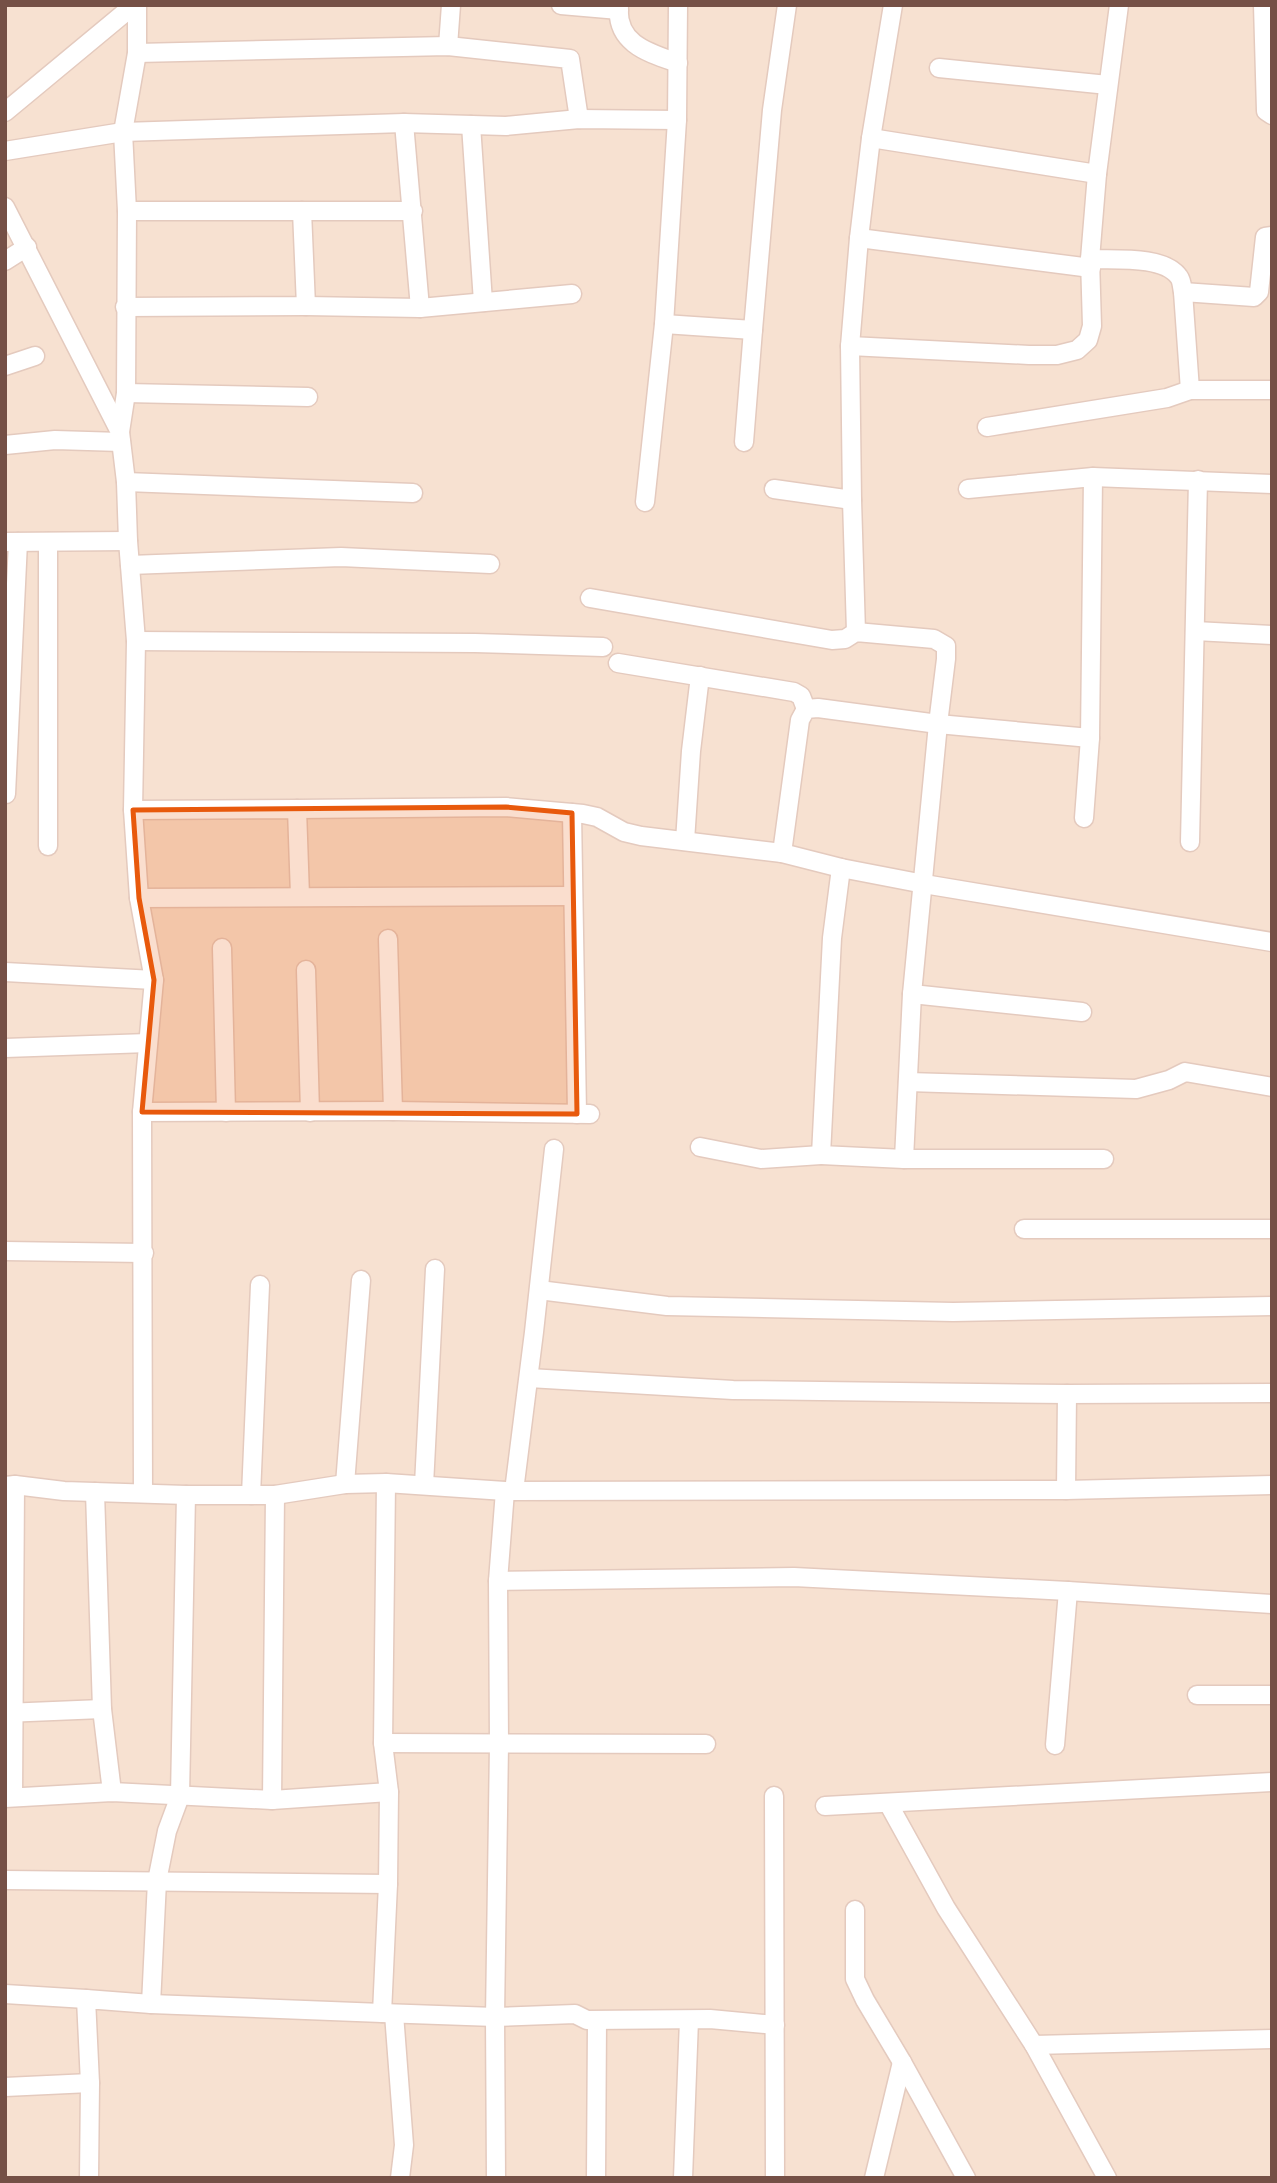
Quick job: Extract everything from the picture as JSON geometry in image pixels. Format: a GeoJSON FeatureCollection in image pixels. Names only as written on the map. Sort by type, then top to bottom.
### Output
{"type":"FeatureCollection","features":[{"type":"Feature","properties":{"kind":"street"},"geometry":{"type":"LineString","coordinates":[[136,5],[137,52],[123,132],[127,211],[126,393],[120,437],[126,482],[136,641],[133,810],[139,898],[154,980],[142,1112],[143,1493]]}},
{"type":"Feature","properties":{"kind":"street"},"geometry":{"type":"LineString","coordinates":[[5,112],[136,5]]}},
{"type":"Feature","properties":{"kind":"street"},"geometry":{"type":"LineString","coordinates":[[448,46],[452,5]]}},
{"type":"Feature","properties":{"kind":"street"},"geometry":{"type":"LineString","coordinates":[[561,5],[619,8],[623,30],[642,51],[678,63]]}},
{"type":"Feature","properties":{"kind":"street"},"geometry":{"type":"LineString","coordinates":[[645,502],[664,324],[677,120],[678,5]]}},
{"type":"Feature","properties":{"kind":"street"},"geometry":{"type":"LineString","coordinates":[[744,442],[772,110],[787,5]]}},
{"type":"Feature","properties":{"kind":"street"},"geometry":{"type":"LineString","coordinates":[[856,632],[850,346],[871,138],[893,5]]}},
{"type":"Feature","properties":{"kind":"street"},"geometry":{"type":"LineString","coordinates":[[850,346],[1057,355],[1077,350],[1088,340],[1092,326],[1090,264],[1097,174],[1119,5]]}},
{"type":"Feature","properties":{"kind":"street"},"geometry":{"type":"LineString","coordinates":[[1264,5],[1266,111],[1272,115]]}},
{"type":"Feature","properties":{"kind":"street"},"geometry":{"type":"LineString","coordinates":[[137,52],[448,46],[570,59],[579,119]]}},
{"type":"Feature","properties":{"kind":"street"},"geometry":{"type":"LineString","coordinates":[[939,68],[1108,85]]}},
{"type":"Feature","properties":{"kind":"street"},"geometry":{"type":"LineString","coordinates":[[5,150],[123,132],[404,123],[506,126],[579,119],[677,120]]}},
{"type":"Feature","properties":{"kind":"street"},"geometry":{"type":"LineString","coordinates":[[404,123],[420,308]]}},
{"type":"Feature","properties":{"kind":"street"},"geometry":{"type":"LineString","coordinates":[[471,125],[483,302]]}},
{"type":"Feature","properties":{"kind":"street"},"geometry":{"type":"LineString","coordinates":[[871,138],[1097,174]]}},
{"type":"Feature","properties":{"kind":"street"},"geometry":{"type":"LineString","coordinates":[[5,208],[27,247],[120,437]]}},
{"type":"Feature","properties":{"kind":"street"},"geometry":{"type":"LineString","coordinates":[[127,211],[413,211]]}},
{"type":"Feature","properties":{"kind":"street"},"geometry":{"type":"LineString","coordinates":[[302,211],[306,306]]}},
{"type":"Feature","properties":{"kind":"street"},"geometry":{"type":"LineString","coordinates":[[1184,292],[1254,296],[1259,292],[1265,237],[1272,236]]}},
{"type":"Feature","properties":{"kind":"street"},"geometry":{"type":"LineString","coordinates":[[859,238],[1090,264],[1157,262],[1180,278],[1184,292],[1190,390]]}},
{"type":"Feature","properties":{"kind":"street"},"geometry":{"type":"LineString","coordinates":[[5,261],[27,247]]}},
{"type":"Feature","properties":{"kind":"street"},"geometry":{"type":"LineString","coordinates":[[125,307],[420,308],[572,294]]}},
{"type":"Feature","properties":{"kind":"street"},"geometry":{"type":"LineString","coordinates":[[664,324],[753,330]]}},
{"type":"Feature","properties":{"kind":"street"},"geometry":{"type":"LineString","coordinates":[[5,366],[35,356]]}},
{"type":"Feature","properties":{"kind":"street"},"geometry":{"type":"LineString","coordinates":[[987,427],[1167,398],[1190,390],[1272,390]]}},
{"type":"Feature","properties":{"kind":"street"},"geometry":{"type":"LineString","coordinates":[[126,393],[308,397]]}},
{"type":"Feature","properties":{"kind":"street"},"geometry":{"type":"LineString","coordinates":[[5,445],[120,437]]}},
{"type":"Feature","properties":{"kind":"street"},"geometry":{"type":"LineString","coordinates":[[1084,818],[1090,738],[1093,477]]}},
{"type":"Feature","properties":{"kind":"street"},"geometry":{"type":"LineString","coordinates":[[968,489],[1093,477],[1272,484]]}},
{"type":"Feature","properties":{"kind":"street"},"geometry":{"type":"LineString","coordinates":[[1190,842],[1198,480]]}},
{"type":"Feature","properties":{"kind":"street"},"geometry":{"type":"LineString","coordinates":[[126,482],[413,493]]}},
{"type":"Feature","properties":{"kind":"street"},"geometry":{"type":"LineString","coordinates":[[775,489],[852,500]]}},
{"type":"Feature","properties":{"kind":"street"},"geometry":{"type":"LineString","coordinates":[[6,794],[12,542],[128,541]]}},
{"type":"Feature","properties":{"kind":"street"},"geometry":{"type":"LineString","coordinates":[[47,542],[48,846]]}},
{"type":"Feature","properties":{"kind":"street"},"geometry":{"type":"LineString","coordinates":[[130,565],[341,557],[489,564]]}},
{"type":"Feature","properties":{"kind":"street"},"geometry":{"type":"LineString","coordinates":[[590,598],[832,640],[845,639],[856,632],[934,639],[946,646],[912,994],[904,1159]]}},
{"type":"Feature","properties":{"kind":"street"},"geometry":{"type":"LineString","coordinates":[[1195,631],[1272,635]]}},
{"type":"Feature","properties":{"kind":"street"},"geometry":{"type":"LineString","coordinates":[[136,641],[462,643],[603,647]]}},
{"type":"Feature","properties":{"kind":"street"},"geometry":{"type":"LineString","coordinates":[[618,663],[794,692],[800,696],[806,709]]}},
{"type":"Feature","properties":{"kind":"street"},"geometry":{"type":"LineString","coordinates":[[685,841],[691,751],[700,676]]}},
{"type":"Feature","properties":{"kind":"street"},"geometry":{"type":"LineString","coordinates":[[806,709],[818,708],[938,724],[1090,738]]}},
{"type":"Feature","properties":{"kind":"street"},"geometry":{"type":"LineString","coordinates":[[782,853],[800,720],[806,709]]}},
{"type":"Feature","properties":{"kind":"street"},"geometry":{"type":"LineString","coordinates":[[133,810],[506,807],[572,813],[597,817],[624,832],[782,853],[924,884],[1272,942]]}},
{"type":"Feature","properties":{"kind":"street"},"geometry":{"type":"LineString","coordinates":[[297,809],[300,896]]}},
{"type":"Feature","properties":{"kind":"street"},"geometry":{"type":"LineString","coordinates":[[142,1112],[393,1111],[584,1114],[572,896],[572,813]]}},
{"type":"Feature","properties":{"kind":"street"},"geometry":{"type":"LineString","coordinates":[[821,1155],[832,938],[841,868]]}},
{"type":"Feature","properties":{"kind":"street"},"geometry":{"type":"LineString","coordinates":[[139,898],[572,896]]}},
{"type":"Feature","properties":{"kind":"street"},"geometry":{"type":"LineString","coordinates":[[388,939],[393,1111]]}},
{"type":"Feature","properties":{"kind":"street"},"geometry":{"type":"LineString","coordinates":[[222,947],[226,1112]]}},
{"type":"Feature","properties":{"kind":"street"},"geometry":{"type":"LineString","coordinates":[[306,970],[310,1112]]}},
{"type":"Feature","properties":{"kind":"street"},"geometry":{"type":"LineString","coordinates":[[5,972],[154,980]]}},
{"type":"Feature","properties":{"kind":"street"},"geometry":{"type":"LineString","coordinates":[[912,994],[1082,1012]]}},
{"type":"Feature","properties":{"kind":"street"},"geometry":{"type":"LineString","coordinates":[[5,1048],[148,1043]]}},
{"type":"Feature","properties":{"kind":"street"},"geometry":{"type":"LineString","coordinates":[[908,1082],[1136,1088],[1169,1080],[1185,1072],[1272,1087]]}},
{"type":"Feature","properties":{"kind":"street"},"geometry":{"type":"LineString","coordinates":[[700,1147],[761,1159],[821,1155],[904,1159],[1104,1159]]}},
{"type":"Feature","properties":{"kind":"street"},"geometry":{"type":"LineString","coordinates":[[496,2178],[498,1581],[528,1378],[554,1149]]}},
{"type":"Feature","properties":{"kind":"street"},"geometry":{"type":"LineString","coordinates":[[1024,1229],[1272,1229]]}},
{"type":"Feature","properties":{"kind":"street"},"geometry":{"type":"LineString","coordinates":[[5,1251],[144,1253]]}},
{"type":"Feature","properties":{"kind":"street"},"geometry":{"type":"LineString","coordinates":[[424,1485],[435,1269]]}},
{"type":"Feature","properties":{"kind":"street"},"geometry":{"type":"LineString","coordinates":[[345,1484],[361,1280]]}},
{"type":"Feature","properties":{"kind":"street"},"geometry":{"type":"LineString","coordinates":[[251,1495],[260,1285]]}},
{"type":"Feature","properties":{"kind":"street"},"geometry":{"type":"LineString","coordinates":[[539,1290],[667,1306],[953,1312],[1272,1306]]}},
{"type":"Feature","properties":{"kind":"street"},"geometry":{"type":"LineString","coordinates":[[528,1378],[733,1390],[1067,1394],[1272,1393]]}},
{"type":"Feature","properties":{"kind":"street"},"geometry":{"type":"LineString","coordinates":[[1066,1490],[1067,1394]]}},
{"type":"Feature","properties":{"kind":"street"},"geometry":{"type":"LineString","coordinates":[[386,1483],[383,1743],[389,1792],[388,2014],[404,2145],[400,2178]]}},
{"type":"Feature","properties":{"kind":"street"},"geometry":{"type":"LineString","coordinates":[[389,1792],[272,1800],[112,1792],[9,1798],[10,1485],[64,1491],[275,1495],[345,1484],[386,1483],[510,1491],[1066,1490],[1272,1485]]}},
{"type":"Feature","properties":{"kind":"street"},"geometry":{"type":"LineString","coordinates":[[95,1492],[102,1709],[112,1792]]}},
{"type":"Feature","properties":{"kind":"street"},"geometry":{"type":"LineString","coordinates":[[151,2004],[157,1881],[167,1831],[180,1796],[186,1495]]}},
{"type":"Feature","properties":{"kind":"street"},"geometry":{"type":"LineString","coordinates":[[272,1800],[275,1495]]}},
{"type":"Feature","properties":{"kind":"street"},"geometry":{"type":"LineString","coordinates":[[498,1581],[794,1577],[1272,1604]]}},
{"type":"Feature","properties":{"kind":"street"},"geometry":{"type":"LineString","coordinates":[[1055,1745],[1068,1591]]}},
{"type":"Feature","properties":{"kind":"street"},"geometry":{"type":"LineString","coordinates":[[1197,1695],[1272,1695]]}},
{"type":"Feature","properties":{"kind":"street"},"geometry":{"type":"LineString","coordinates":[[9,1714],[102,1709]]}},
{"type":"Feature","properties":{"kind":"street"},"geometry":{"type":"LineString","coordinates":[[383,1743],[706,1744]]}},
{"type":"Feature","properties":{"kind":"street"},"geometry":{"type":"LineString","coordinates":[[825,1806],[1272,1782]]}},
{"type":"Feature","properties":{"kind":"street"},"geometry":{"type":"LineString","coordinates":[[774,1796],[775,2178]]}},
{"type":"Feature","properties":{"kind":"street"},"geometry":{"type":"LineString","coordinates":[[888,1804],[946,1908],[1034,2045],[1108,2178]]}},
{"type":"Feature","properties":{"kind":"street"},"geometry":{"type":"LineString","coordinates":[[5,1880],[388,1884]]}},
{"type":"Feature","properties":{"kind":"street"},"geometry":{"type":"LineString","coordinates":[[855,1910],[855,1979],[966,2178]]}},
{"type":"Feature","properties":{"kind":"street"},"geometry":{"type":"LineString","coordinates":[[5,1994],[151,2004],[388,2014],[495,2017],[575,2014],[587,2021],[710,2019],[775,2025]]}},
{"type":"Feature","properties":{"kind":"street"},"geometry":{"type":"LineString","coordinates":[[86,1999],[90,2083],[89,2178]]}},
{"type":"Feature","properties":{"kind":"street"},"geometry":{"type":"LineString","coordinates":[[683,2178],[689,2020]]}},
{"type":"Feature","properties":{"kind":"street"},"geometry":{"type":"LineString","coordinates":[[596,2178],[597,2021]]}},
{"type":"Feature","properties":{"kind":"street"},"geometry":{"type":"LineString","coordinates":[[1034,2045],[1272,2039]]}},
{"type":"Feature","properties":{"kind":"street"},"geometry":{"type":"LineString","coordinates":[[874,2178],[902,2062]]}},
{"type":"Feature","properties":{"kind":"street"},"geometry":{"type":"LineString","coordinates":[[5,2087],[90,2083]]}},
{"type":"Feature","properties":{"kind":"highlighted area"},"geometry":{"type":"Polygon","coordinates":[[[506,807],[572,813],[577,1114],[142,1112],[154,980],[139,898],[133,810],[506,807]]]}},
{"type":"Feature","properties":{"kind":"shaded area"},"geometry":{"type":"Polygon","coordinates":[[[5,5],[1272,5],[1272,2178],[5,2178],[5,5]]]}}]}
